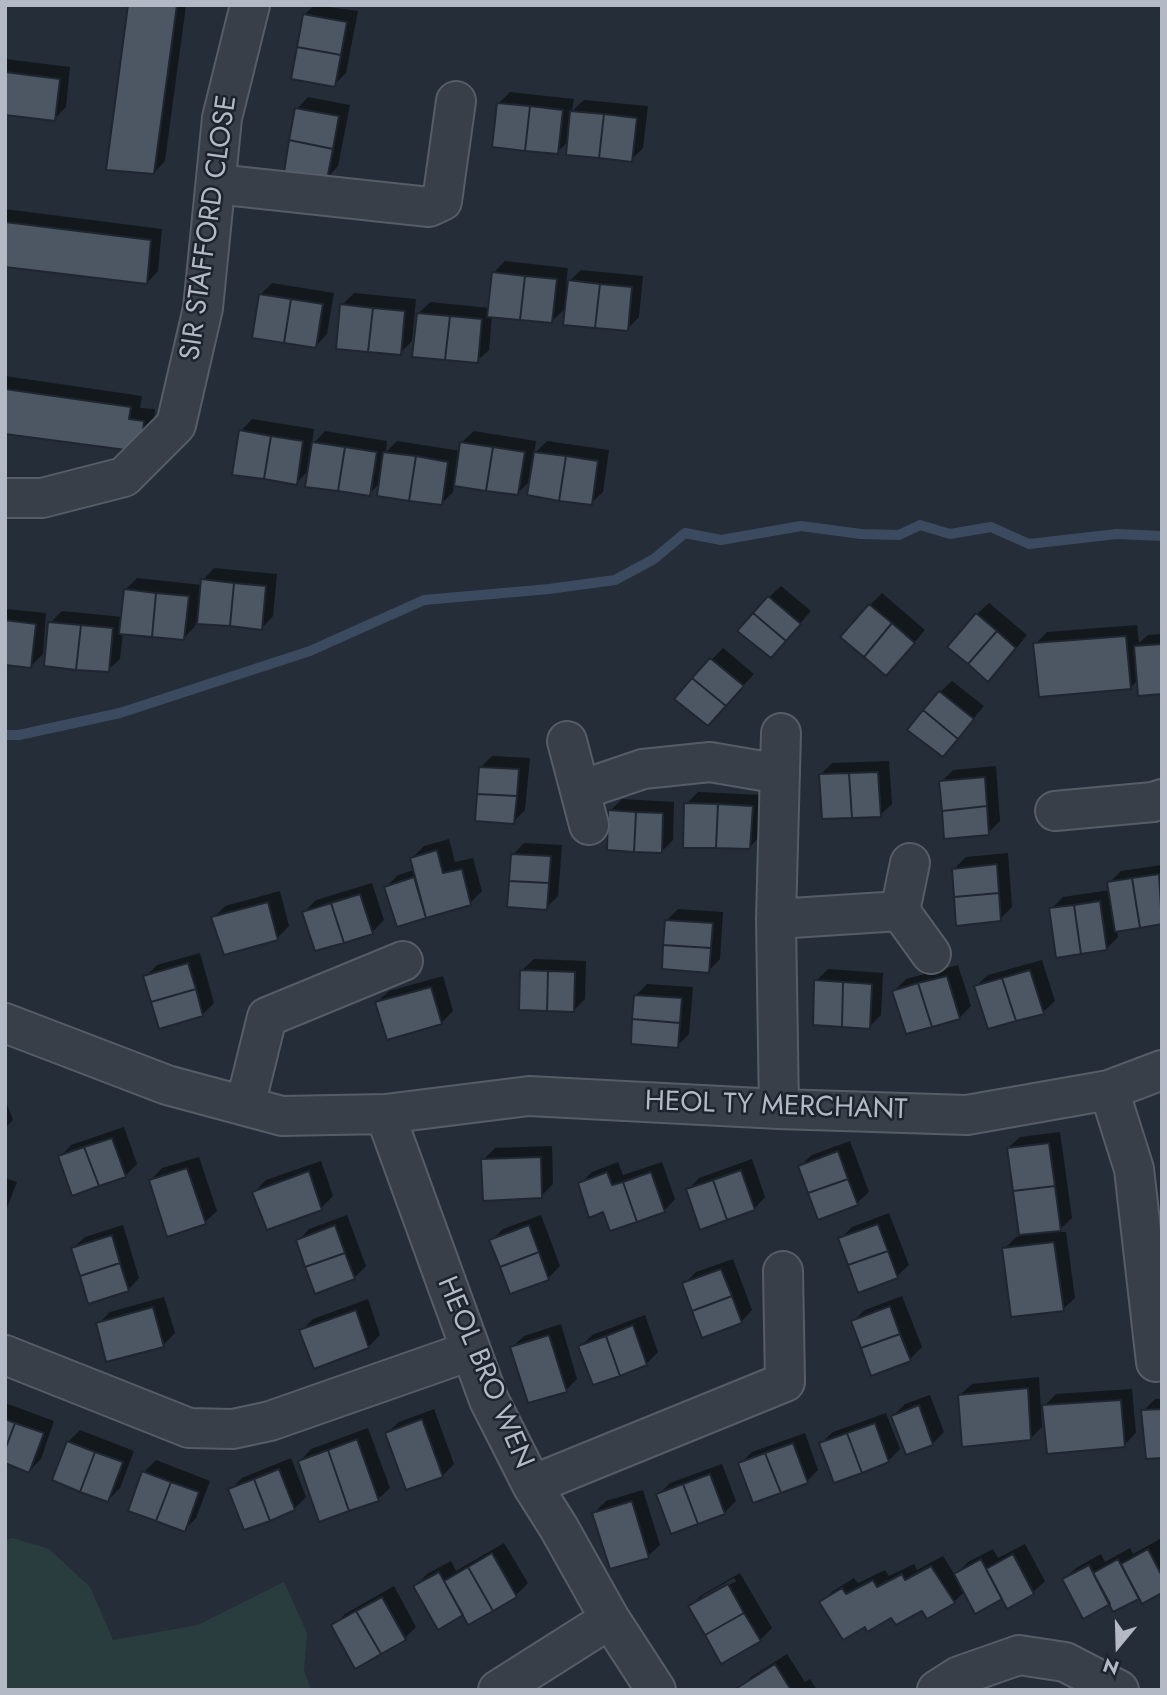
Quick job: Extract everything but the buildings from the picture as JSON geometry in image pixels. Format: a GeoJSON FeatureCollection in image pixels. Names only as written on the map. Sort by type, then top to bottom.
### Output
{"type":"FeatureCollection","features":[{"type":"Feature","properties":{"kind":"street","name":"SIR STAFFORD CLOSE"},"geometry":{"type":"LineString","coordinates":[[5,498],[43,498],[124,477],[176,425],[203,308],[222,118],[250,5]]}},
{"type":"Feature","properties":{"kind":"street"},"geometry":{"type":"LineString","coordinates":[[216,184],[429,206],[442,201],[456,102]]}},
{"type":"Feature","properties":{"kind":"street"},"geometry":{"type":"LineString","coordinates":[[779,1110],[776,919],[781,733]]}},
{"type":"Feature","properties":{"kind":"street"},"geometry":{"type":"LineString","coordinates":[[567,741],[585,807],[643,769],[710,762],[780,774]]}},
{"type":"Feature","properties":{"kind":"street"},"geometry":{"type":"LineString","coordinates":[[1055,811],[1162,799]]}},
{"type":"Feature","properties":{"kind":"street"},"geometry":{"type":"LineString","coordinates":[[910,863],[900,911],[931,954]]}},
{"type":"Feature","properties":{"kind":"street"},"geometry":{"type":"LineString","coordinates":[[776,919],[900,911]]}},
{"type":"Feature","properties":{"kind":"street"},"geometry":{"type":"LineString","coordinates":[[245,1106],[267,1017],[403,961]]}},
{"type":"Feature","properties":{"kind":"street"},"geometry":{"type":"LineString","coordinates":[[5,1023],[167,1085],[282,1116],[385,1114]]}},
{"type":"Feature","properties":{"kind":"street","name":"HEOL TY MERCHANT"},"geometry":{"type":"LineString","coordinates":[[385,1114],[529,1096],[779,1110],[967,1115],[1109,1090],[1162,1070]]}},
{"type":"Feature","properties":{"kind":"street"},"geometry":{"type":"LineString","coordinates":[[1109,1090],[1134,1169],[1156,1362]]}},
{"type":"Feature","properties":{"kind":"street","name":"HEOL BRO WEN"},"geometry":{"type":"LineString","coordinates":[[385,1114],[489,1400],[532,1485],[610,1619],[656,1690]]}},
{"type":"Feature","properties":{"kind":"street"},"geometry":{"type":"LineString","coordinates":[[532,1485],[785,1382],[783,1271]]}},
{"type":"Feature","properties":{"kind":"street"},"geometry":{"type":"LineString","coordinates":[[5,1355],[189,1428],[233,1429],[270,1421],[470,1351]]}},
{"type":"Feature","properties":{"kind":"street"},"geometry":{"type":"LineString","coordinates":[[498,1690],[610,1619]]}},
{"type":"Feature","properties":{"kind":"street"},"geometry":{"type":"LineString","coordinates":[[937,1690],[960,1676],[1020,1655],[1065,1662],[1119,1690]]}},
{"type":"Feature","properties":{"kind":"shaded area"},"geometry":{"type":"Polygon","coordinates":[[[13,1538],[49,1549],[90,1587],[113,1640],[198,1625],[284,1582],[307,1633],[304,1671],[311,1690],[5,1690],[5,1540],[13,1538]]]}},
{"type":"Feature","properties":{"kind":"waterway"},"geometry":{"type":"LineString","coordinates":[[5,735],[19,735],[120,713],[310,651],[424,600],[615,580],[654,559],[685,533],[721,540],[801,526],[861,534],[899,535],[920,525],[950,534],[991,527],[1029,544],[1117,534],[1162,536]]}}]}
